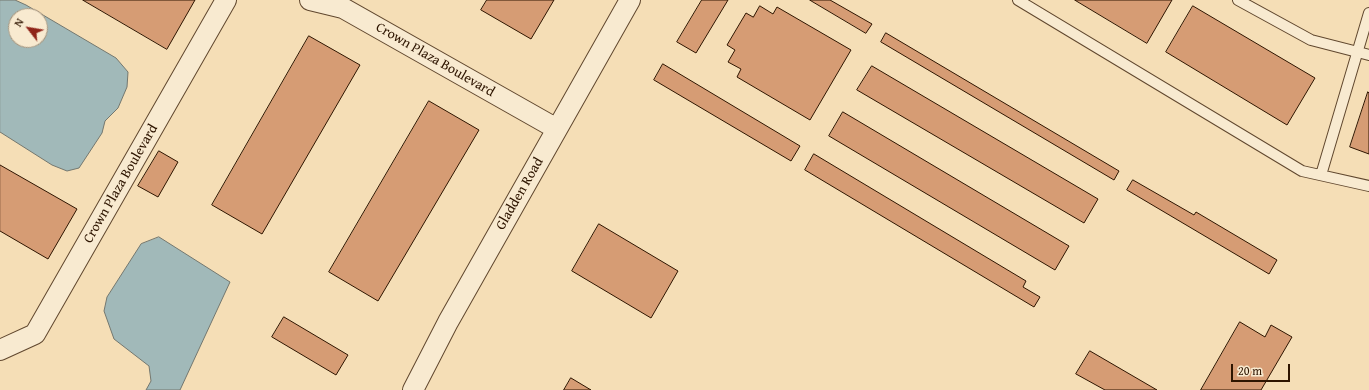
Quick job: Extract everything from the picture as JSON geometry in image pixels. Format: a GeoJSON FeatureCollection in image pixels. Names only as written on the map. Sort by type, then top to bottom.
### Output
{"type":"FeatureCollection","features":[{"type":"Feature","properties":{"kind":"street","name":"Crown Plaza Boulevard"},"geometry":{"type":"LineString","coordinates":[[0,350],[35,334],[226,0]]}},
{"type":"Feature","properties":{"kind":"street","name":"Crown Plaza Boulevard"},"geometry":{"type":"LineString","coordinates":[[310,0],[343,8],[558,129]]}},
{"type":"Feature","properties":{"kind":"street","name":"Gladden Road"},"geometry":{"type":"LineString","coordinates":[[413,390],[448,322],[630,0]]}},
{"type":"Feature","properties":{"kind":"lane"},"geometry":{"type":"LineString","coordinates":[[1018,0],[1302,171],[1369,186]]}},
{"type":"Feature","properties":{"kind":"lane"},"geometry":{"type":"LineString","coordinates":[[1238,0],[1311,40],[1369,55]]}},
{"type":"Feature","properties":{"kind":"lane"},"geometry":{"type":"LineString","coordinates":[[1321,175],[1369,14]]}},
{"type":"Feature","properties":{"kind":"water"},"geometry":{"type":"Polygon","coordinates":[[[0,0],[15,0],[31,8],[8,8],[8,48],[48,48],[48,18],[116,58],[128,72],[127,87],[118,108],[105,121],[102,133],[79,168],[67,171],[52,165],[0,132],[0,0]]]}},
{"type":"Feature","properties":{"kind":"water"},"geometry":{"type":"Polygon","coordinates":[[[159,237],[230,282],[180,390],[146,390],[151,381],[149,366],[114,339],[104,311],[107,297],[141,244],[159,237]]]}},
{"type":"Feature","properties":{"kind":"building"},"geometry":{"type":"Polygon","coordinates":[[[83,0],[195,0],[167,49],[83,0]]]}},
{"type":"Feature","properties":{"kind":"building"},"geometry":{"type":"Polygon","coordinates":[[[487,0],[554,0],[531,39],[481,10],[487,0]]]}},
{"type":"Feature","properties":{"kind":"building"},"geometry":{"type":"Polygon","coordinates":[[[702,0],[728,0],[696,53],[677,42],[702,0]]]}},
{"type":"Feature","properties":{"kind":"building"},"geometry":{"type":"Polygon","coordinates":[[[810,0],[830,0],[872,24],[866,33],[810,0]]]}},
{"type":"Feature","properties":{"kind":"building"},"geometry":{"type":"Polygon","coordinates":[[[1075,0],[1172,0],[1147,43],[1075,0]]]}},
{"type":"Feature","properties":{"kind":"building"},"geometry":{"type":"Polygon","coordinates":[[[760,6],[773,14],[777,7],[851,50],[810,120],[737,77],[741,69],[728,62],[735,50],[727,45],[746,13],[753,17],[760,6]]]}},
{"type":"Feature","properties":{"kind":"building"},"geometry":{"type":"Polygon","coordinates":[[[1193,6],[1315,78],[1287,125],[1166,52],[1193,6]]]}},
{"type":"Feature","properties":{"kind":"building"},"geometry":{"type":"Polygon","coordinates":[[[886,33],[1119,171],[1114,180],[881,42],[886,33]]]}},
{"type":"Feature","properties":{"kind":"building"},"geometry":{"type":"Polygon","coordinates":[[[309,36],[360,65],[262,234],[212,205],[309,36]]]}},
{"type":"Feature","properties":{"kind":"building"},"geometry":{"type":"Polygon","coordinates":[[[663,64],[800,146],[791,161],[654,80],[663,64]]]}},
{"type":"Feature","properties":{"kind":"building"},"geometry":{"type":"Polygon","coordinates":[[[872,66],[1098,199],[1084,223],[857,90],[872,66]]]}},
{"type":"Feature","properties":{"kind":"building"},"geometry":{"type":"Polygon","coordinates":[[[1368,92],[1369,93],[1369,154],[1350,147],[1368,92]]]}},
{"type":"Feature","properties":{"kind":"building"},"geometry":{"type":"Polygon","coordinates":[[[429,101],[479,130],[378,301],[329,272],[429,101]]]}},
{"type":"Feature","properties":{"kind":"building"},"geometry":{"type":"Polygon","coordinates":[[[843,112],[1069,246],[1055,270],[829,136],[843,112]]]}},
{"type":"Feature","properties":{"kind":"building"},"geometry":{"type":"Polygon","coordinates":[[[159,151],[178,162],[158,197],[138,186],[159,151]]]}},
{"type":"Feature","properties":{"kind":"building"},"geometry":{"type":"Polygon","coordinates":[[[814,154],[1026,281],[1023,287],[1040,297],[1034,307],[805,170],[814,154]]]}},
{"type":"Feature","properties":{"kind":"building"},"geometry":{"type":"Polygon","coordinates":[[[0,165],[77,209],[48,259],[0,231],[0,165]]]}},
{"type":"Feature","properties":{"kind":"building"},"geometry":{"type":"Polygon","coordinates":[[[1133,180],[1194,215],[1196,212],[1277,260],[1269,274],[1127,190],[1133,180]]]}},
{"type":"Feature","properties":{"kind":"building"},"geometry":{"type":"Polygon","coordinates":[[[599,224],[678,271],[651,318],[572,271],[599,224]]]}},
{"type":"Feature","properties":{"kind":"building"},"geometry":{"type":"Polygon","coordinates":[[[284,317],[348,355],[336,375],[272,337],[284,317]]]}},
{"type":"Feature","properties":{"kind":"building"},"geometry":{"type":"Polygon","coordinates":[[[1240,322],[1265,337],[1271,325],[1292,337],[1261,390],[1201,390],[1240,322]]]}},
{"type":"Feature","properties":{"kind":"building"},"geometry":{"type":"Polygon","coordinates":[[[1090,351],[1157,390],[1105,390],[1076,374],[1090,351]]]}},
{"type":"Feature","properties":{"kind":"building"},"geometry":{"type":"Polygon","coordinates":[[[571,378],[591,390],[564,390],[571,378]]]}}]}
